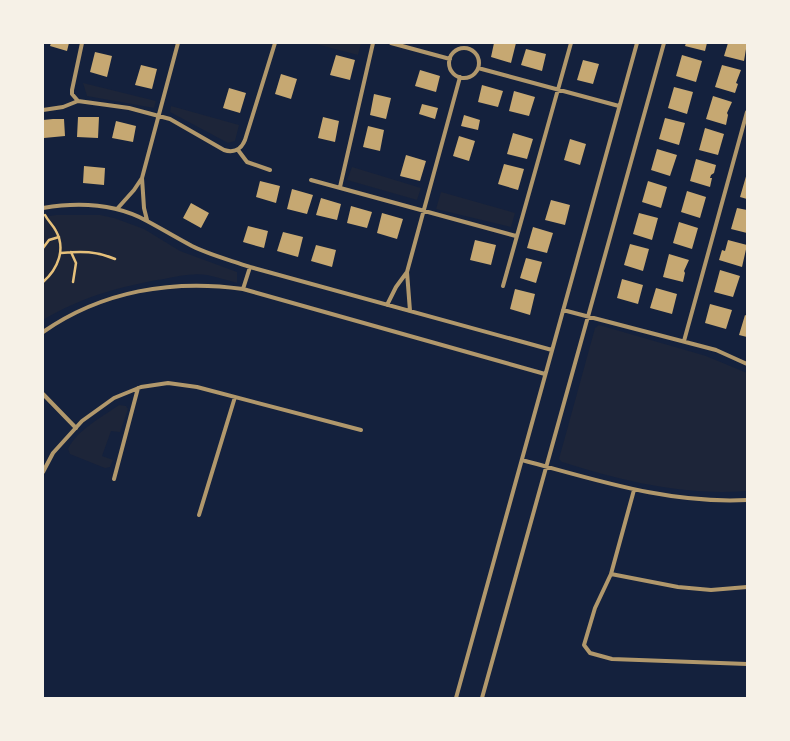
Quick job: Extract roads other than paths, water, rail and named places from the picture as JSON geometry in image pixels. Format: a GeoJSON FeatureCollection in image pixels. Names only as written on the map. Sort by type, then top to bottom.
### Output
{"type":"FeatureCollection","features":[{"type":"Feature","properties":{"kind":"street"},"geometry":{"type":"LineString","coordinates":[[78,101],[72,90],[82,43]]}},
{"type":"Feature","properties":{"kind":"street"},"geometry":{"type":"LineString","coordinates":[[147,220],[144,208],[142,178],[178,43]]}},
{"type":"Feature","properties":{"kind":"street"},"geometry":{"type":"LineString","coordinates":[[43,110],[63,107],[78,101],[129,108],[176,122],[224,150],[238,150],[245,140],[275,43]]}},
{"type":"Feature","properties":{"kind":"street"},"geometry":{"type":"LineString","coordinates":[[340,187],[373,43]]}},
{"type":"Feature","properties":{"kind":"street"},"geometry":{"type":"LineString","coordinates":[[391,43],[450,59]]}},
{"type":"Feature","properties":{"kind":"street"},"geometry":{"type":"LineString","coordinates":[[469,49],[470,43]]}},
{"type":"Feature","properties":{"kind":"street"},"geometry":{"type":"LineString","coordinates":[[503,286],[571,43]]}},
{"type":"Feature","properties":{"kind":"street"},"geometry":{"type":"LineString","coordinates":[[456,698],[637,43]]}},
{"type":"Feature","properties":{"kind":"street"},"geometry":{"type":"LineString","coordinates":[[482,698],[664,43]]}},
{"type":"Feature","properties":{"kind":"street"},"geometry":{"type":"LineString","coordinates":[[469,49],[477,56],[478,68],[471,76],[460,77],[451,70],[450,59],[457,50],[469,49]]}},
{"type":"Feature","properties":{"kind":"street"},"geometry":{"type":"LineString","coordinates":[[478,68],[620,106]]}},
{"type":"Feature","properties":{"kind":"street"},"geometry":{"type":"LineString","coordinates":[[387,305],[407,272],[460,77]]}},
{"type":"Feature","properties":{"kind":"street"},"geometry":{"type":"LineString","coordinates":[[684,341],[747,112]]}},
{"type":"Feature","properties":{"kind":"street"},"geometry":{"type":"LineString","coordinates":[[238,150],[247,162],[270,170]]}},
{"type":"Feature","properties":{"kind":"street"},"geometry":{"type":"LineString","coordinates":[[117,209],[134,190],[142,178]]}},
{"type":"Feature","properties":{"kind":"street"},"geometry":{"type":"LineString","coordinates":[[311,180],[516,236]]}},
{"type":"Feature","properties":{"kind":"street"},"geometry":{"type":"LineString","coordinates":[[43,209],[82,204],[117,209],[147,220],[200,249],[250,266],[552,350]]}},
{"type":"Feature","properties":{"kind":"street"},"geometry":{"type":"LineString","coordinates":[[242,289],[250,266]]}},
{"type":"Feature","properties":{"kind":"street"},"geometry":{"type":"LineString","coordinates":[[407,272],[410,311]]}},
{"type":"Feature","properties":{"kind":"street"},"geometry":{"type":"LineString","coordinates":[[43,332],[63,319],[88,306],[139,291],[161,287],[202,285],[242,289],[545,374]]}},
{"type":"Feature","properties":{"kind":"street"},"geometry":{"type":"LineString","coordinates":[[563,310],[716,350],[747,364]]}},
{"type":"Feature","properties":{"kind":"street"},"geometry":{"type":"LineString","coordinates":[[43,472],[53,453],[76,428],[114,398],[138,388],[168,383],[196,387],[360,430]]}},
{"type":"Feature","properties":{"kind":"street"},"geometry":{"type":"LineString","coordinates":[[114,479],[138,388]]}},
{"type":"Feature","properties":{"kind":"street"},"geometry":{"type":"LineString","coordinates":[[43,394],[76,428]]}},
{"type":"Feature","properties":{"kind":"street"},"geometry":{"type":"LineString","coordinates":[[199,515],[235,397]]}},
{"type":"Feature","properties":{"kind":"street"},"geometry":{"type":"LineString","coordinates":[[522,460],[653,494],[689,499],[747,500]]}},
{"type":"Feature","properties":{"kind":"street"},"geometry":{"type":"LineString","coordinates":[[634,490],[611,574],[595,608],[584,645],[590,653],[612,660],[747,664]]}},
{"type":"Feature","properties":{"kind":"street"},"geometry":{"type":"LineString","coordinates":[[611,574],[678,587],[711,590],[747,587]]}}]}
